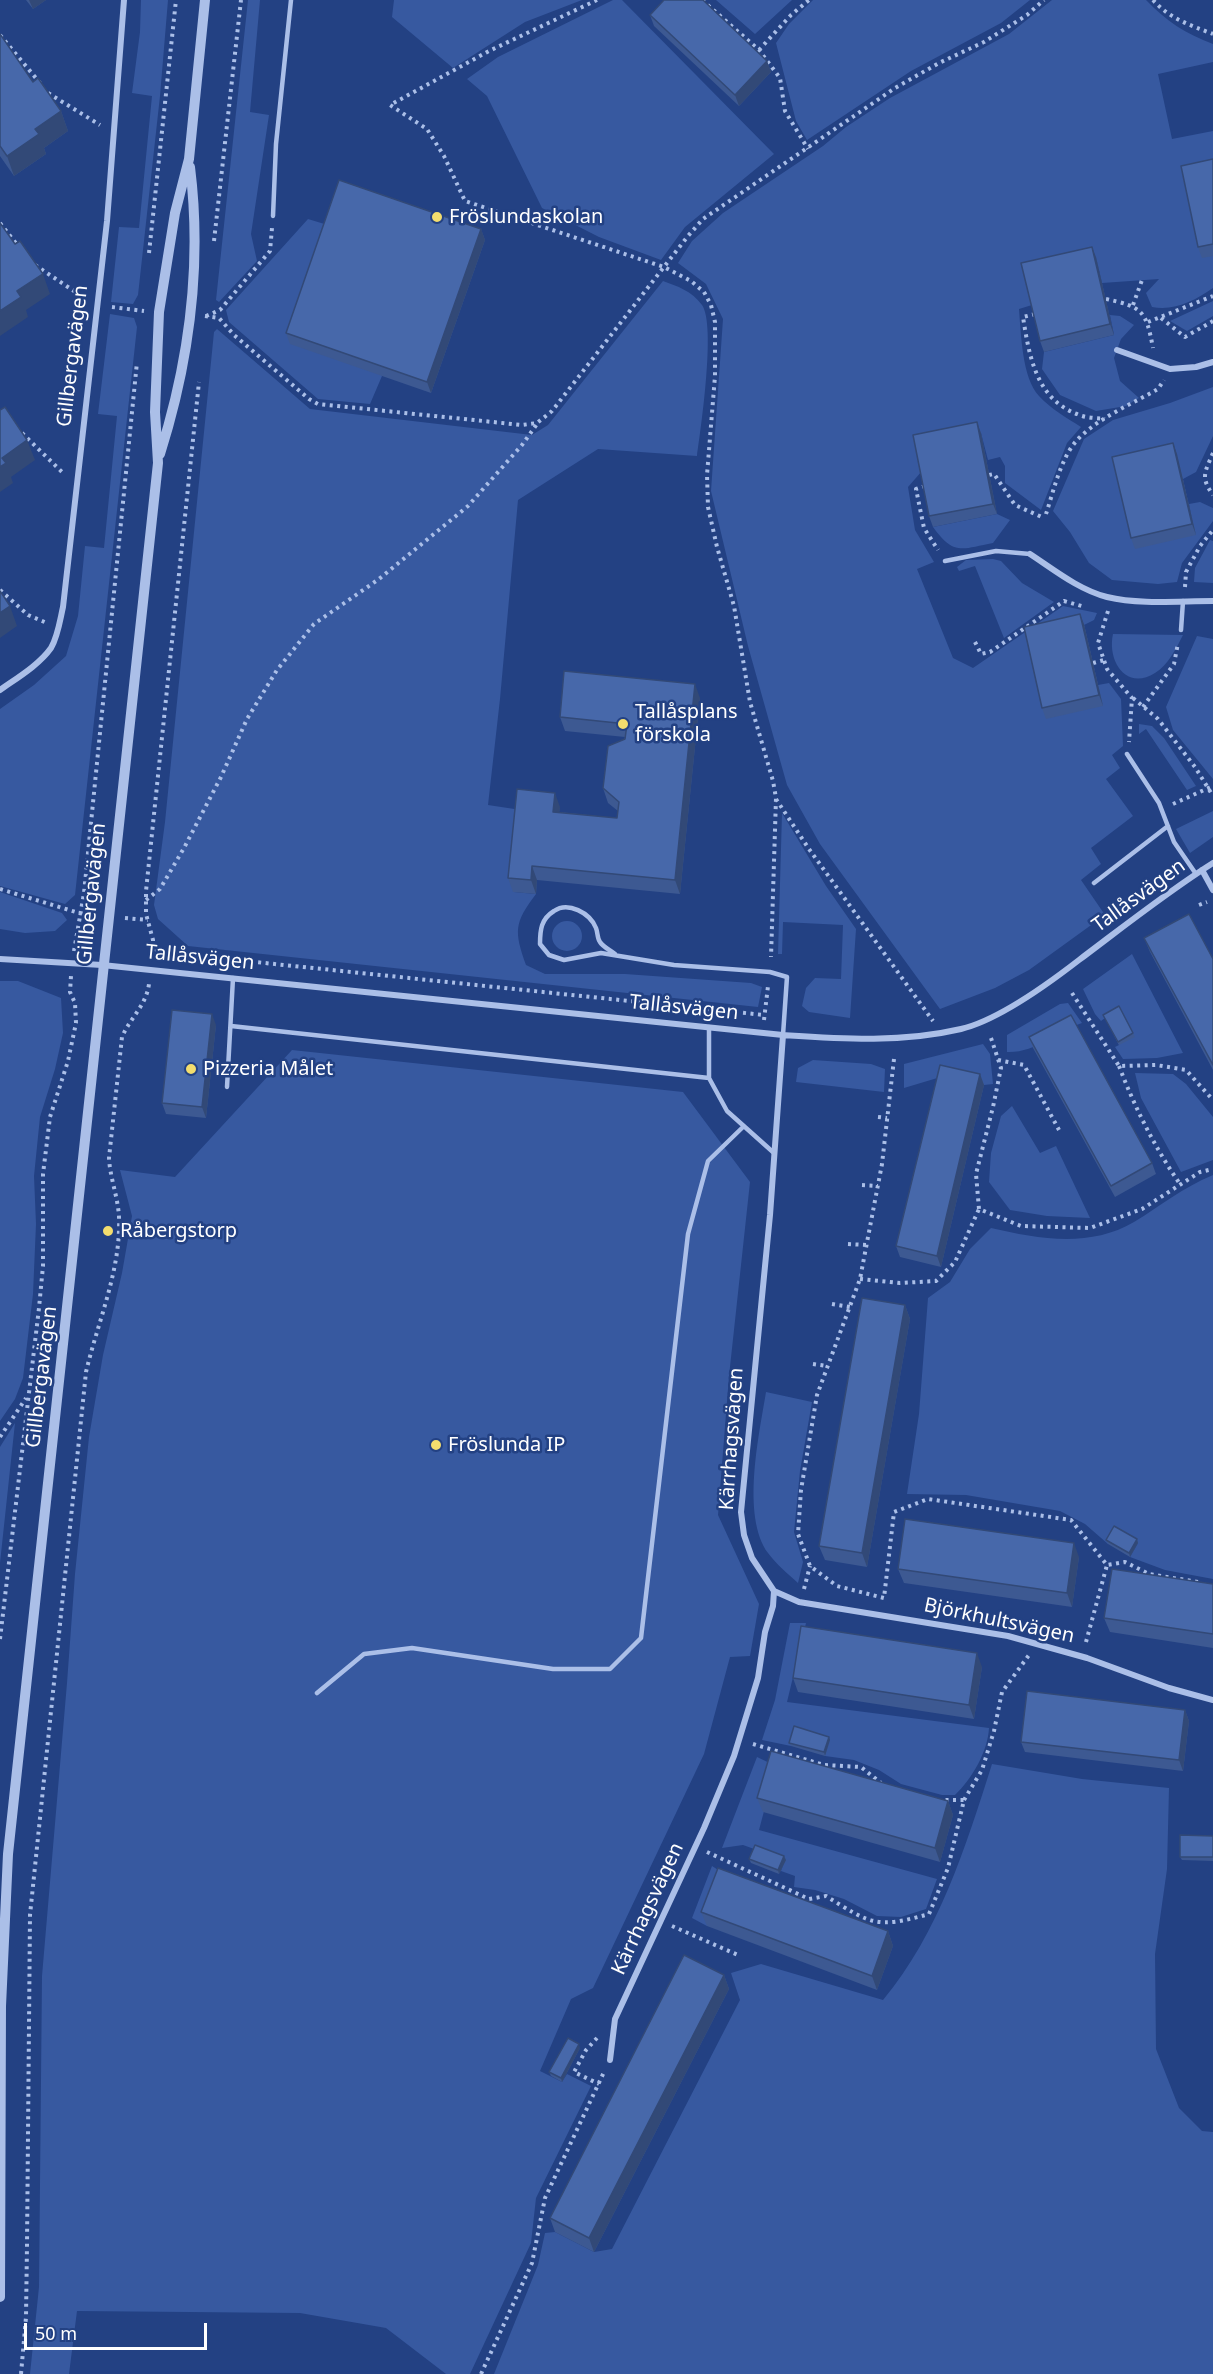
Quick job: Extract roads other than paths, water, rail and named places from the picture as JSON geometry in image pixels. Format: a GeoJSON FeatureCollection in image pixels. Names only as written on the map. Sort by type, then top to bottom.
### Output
{"type":"FeatureCollection","features":[{"type":"Feature","properties":{"kind":"street","name":"Gillbergavägen"},"geometry":{"type":"LineString","coordinates":[[0,690],[30,668],[51,648],[59,627],[114,133],[124,0]]}},
{"type":"Feature","properties":{"kind":"street","name":"Gillbergavägen"},"geometry":{"type":"LineString","coordinates":[[0,2297],[1,2006],[8,1854],[69,1301],[102,965],[158,463],[155,412],[159,312],[175,213],[189,159],[205,0]]}},
{"type":"Feature","properties":{"kind":"street","name":"Gillbergavägen"},"geometry":{"type":"LineString","coordinates":[[158,463],[174,409],[191,315],[194,201],[189,159]]}},
{"type":"Feature","properties":{"kind":"street"},"geometry":{"type":"LineString","coordinates":[[1117,350],[1170,369],[1196,367],[1213,362]]}},
{"type":"Feature","properties":{"kind":"street"},"geometry":{"type":"LineString","coordinates":[[1030,554],[1074,582],[1105,596],[1138,601],[1213,601]]}},
{"type":"Feature","properties":{"kind":"street","name":"Tallåsvägen"},"geometry":{"type":"LineString","coordinates":[[0,959],[102,965],[762,1033],[860,1041],[963,1029],[1004,1011],[1045,986],[1213,863]]}},
{"type":"Feature","properties":{"kind":"street"},"geometry":{"type":"LineString","coordinates":[[1199,872],[1213,890]]}},
{"type":"Feature","properties":{"kind":"street","name":"Kärrhagsvägen"},"geometry":{"type":"LineString","coordinates":[[610,2060],[615,2019],[695,1846],[739,1740],[758,1678],[765,1632],[773,1606],[774,1591],[752,1558],[744,1535],[741,1512],[783,1035]]}},
{"type":"Feature","properties":{"kind":"street","name":"Björkhultsvägen"},"geometry":{"type":"LineString","coordinates":[[774,1591],[800,1602],[965,1628],[1036,1644],[1082,1656],[1168,1688],[1213,1700]]}},
{"type":"Feature","properties":{"kind":"lane"},"geometry":{"type":"LineString","coordinates":[[273,216],[276,144],[291,0]]}},
{"type":"Feature","properties":{"kind":"lane"},"geometry":{"type":"LineString","coordinates":[[945,561],[954,557],[996,550],[1030,554]]}},
{"type":"Feature","properties":{"kind":"lane"},"geometry":{"type":"LineString","coordinates":[[1181,630],[1183,601]]}},
{"type":"Feature","properties":{"kind":"lane"},"geometry":{"type":"LineString","coordinates":[[1127,754],[1161,809],[1174,842],[1199,872]]}},
{"type":"Feature","properties":{"kind":"lane"},"geometry":{"type":"LineString","coordinates":[[1094,883],[1168,825]]}},
{"type":"Feature","properties":{"kind":"lane"},"geometry":{"type":"LineString","coordinates":[[615,954],[599,941],[596,928],[590,920],[582,912],[567,906],[555,910],[540,928],[540,944],[549,955],[564,960],[594,954],[615,954],[674,965],[770,972],[787,977],[783,1035]]}},
{"type":"Feature","properties":{"kind":"lane"},"geometry":{"type":"LineString","coordinates":[[227,1087],[233,978]]}},
{"type":"Feature","properties":{"kind":"lane"},"geometry":{"type":"LineString","coordinates":[[231,1026],[709,1078]]}},
{"type":"Feature","properties":{"kind":"lane"},"geometry":{"type":"LineString","coordinates":[[709,1027],[709,1078],[728,1111],[774,1153]]}},
{"type":"Feature","properties":{"kind":"lane"},"geometry":{"type":"LineString","coordinates":[[316,1693],[364,1654],[412,1648],[553,1669],[610,1670],[641,1638],[688,1234],[708,1161],[744,1126]]}},
{"type":"Feature","properties":{"kind":"place","name":"Fröslundaskolan"},"geometry":{"type":"Point","coordinates":[437,217]}},
{"type":"Feature","properties":{"kind":"place","name":"Tallåsplans förskola"},"geometry":{"type":"Point","coordinates":[623,724]}},
{"type":"Feature","properties":{"kind":"place","name":"Pizzeria Målet"},"geometry":{"type":"Point","coordinates":[191,1069]}},
{"type":"Feature","properties":{"kind":"place","name":"Råbergstorp"},"geometry":{"type":"Point","coordinates":[108,1231]}},
{"type":"Feature","properties":{"kind":"place","name":"Fröslunda IP"},"geometry":{"type":"Point","coordinates":[436,1445]}}]}
